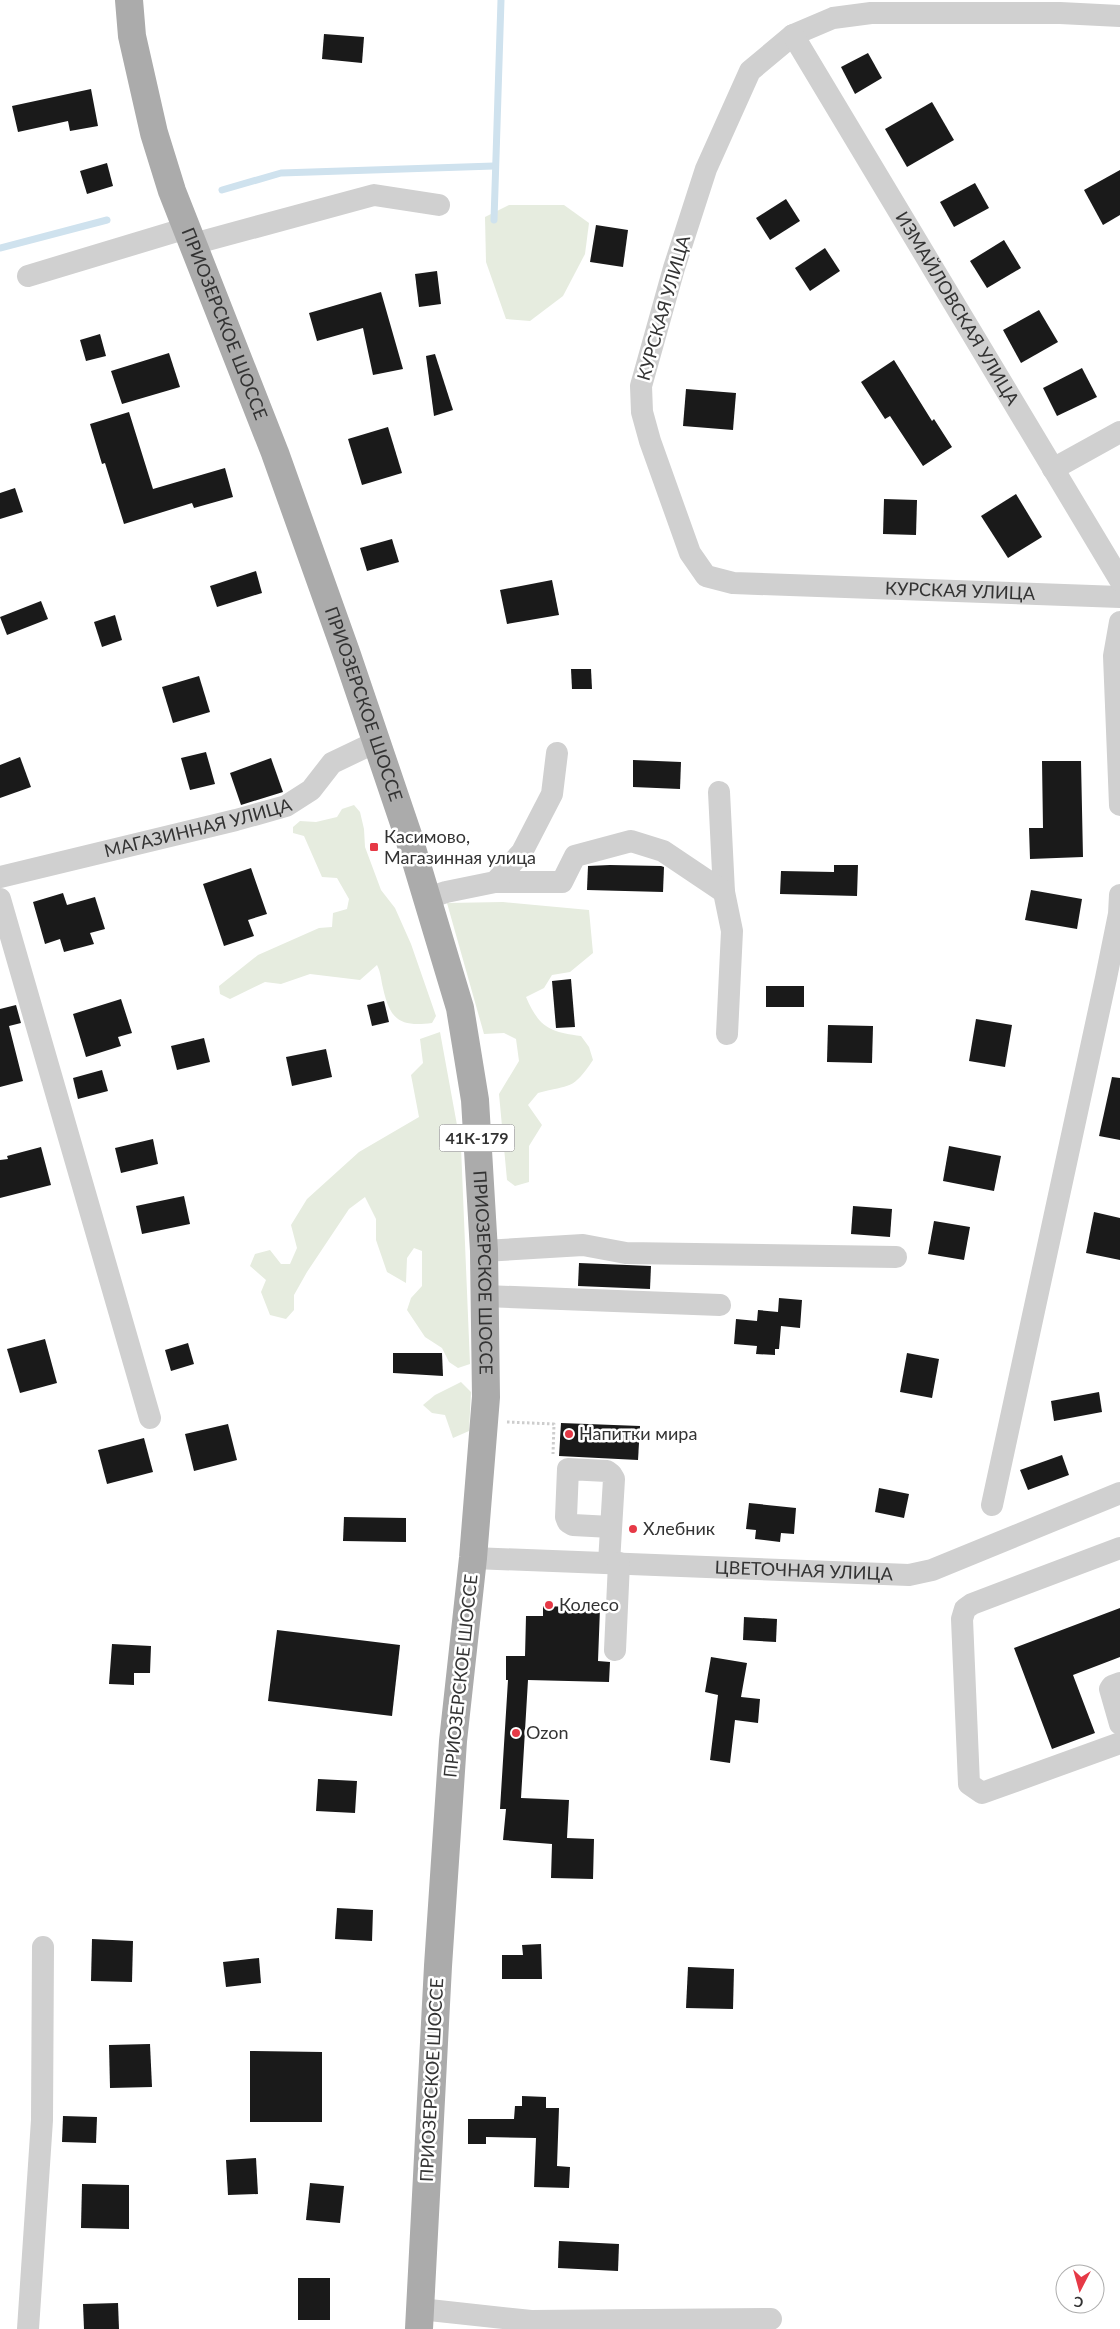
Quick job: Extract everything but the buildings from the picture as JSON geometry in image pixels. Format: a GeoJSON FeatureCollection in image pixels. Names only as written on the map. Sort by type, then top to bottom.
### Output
{"type":"FeatureCollection","features":[{"type":"Feature","properties":{"kind":"main road","name":"ПРИОЗЕРСКОЕ ШОССЕ"},"geometry":{"type":"LineString","coordinates":[[129,0],[132,36],[142,86],[163,162],[275,453],[376,742],[428,898],[462,1017],[475,1100],[486,1296],[484,1421],[473,1558],[452,1760],[419,2319]]}},
{"type":"Feature","properties":{"kind":"street","name":"КУРСКАЯ УЛИЦА"},"geometry":{"type":"LineString","coordinates":[[1120,16],[1061,6],[871,13],[833,18],[793,35],[750,71],[706,168],[674,268],[641,386],[642,412],[650,441],[690,554],[706,576],[733,583],[1120,598]]}},
{"type":"Feature","properties":{"kind":"street","name":"ИЗМАЙЛОВСКАЯ УЛИЦА"},"geometry":{"type":"LineString","coordinates":[[793,35],[1120,580]]}},
{"type":"Feature","properties":{"kind":"street"},"geometry":{"type":"LineString","coordinates":[[28,276],[190,236],[374,195],[439,205]]}},
{"type":"Feature","properties":{"kind":"street"},"geometry":{"type":"LineString","coordinates":[[1053,469],[1120,432]]}},
{"type":"Feature","properties":{"kind":"street"},"geometry":{"type":"LineString","coordinates":[[1120,622],[1114,656],[1120,805]]}},
{"type":"Feature","properties":{"kind":"street","name":"МАГАЗИННАЯ УЛИЦА"},"geometry":{"type":"LineString","coordinates":[[0,877],[236,820],[286,806],[311,790],[332,763],[376,742]]}},
{"type":"Feature","properties":{"kind":"street"},"geometry":{"type":"LineString","coordinates":[[495,882],[522,852],[552,794],[557,753]]}},
{"type":"Feature","properties":{"kind":"street"},"geometry":{"type":"LineString","coordinates":[[719,792],[724,892],[732,931],[726,1034]]}},
{"type":"Feature","properties":{"kind":"street"},"geometry":{"type":"LineString","coordinates":[[428,898],[446,892],[495,882],[562,882],[575,856],[631,841],[664,851],[724,892]]}},
{"type":"Feature","properties":{"kind":"street"},"geometry":{"type":"LineString","coordinates":[[992,1505],[1106,978],[1119,914],[1120,895]]}},
{"type":"Feature","properties":{"kind":"street"},"geometry":{"type":"LineString","coordinates":[[0,899],[150,1418]]}},
{"type":"Feature","properties":{"kind":"street"},"geometry":{"type":"LineString","coordinates":[[484,1251],[583,1245],[626,1253],[896,1257]]}},
{"type":"Feature","properties":{"kind":"street"},"geometry":{"type":"LineString","coordinates":[[486,1296],[720,1305]]}},
{"type":"Feature","properties":{"kind":"street","name":"ЦВЕТОЧНАЯ УЛИЦА"},"geometry":{"type":"LineString","coordinates":[[473,1558],[909,1574],[932,1570],[1120,1493]]}},
{"type":"Feature","properties":{"kind":"street"},"geometry":{"type":"LineString","coordinates":[[611,1527],[614,1563],[615,1650]]}},
{"type":"Feature","properties":{"kind":"street"},"geometry":{"type":"LineString","coordinates":[[1120,1548],[972,1604],[966,1610],[962,1619],[969,1784],[974,1789],[982,1793],[1120,1743]]}},
{"type":"Feature","properties":{"kind":"street"},"geometry":{"type":"LineString","coordinates":[[1120,1683],[1112,1686],[1110,1689],[1120,1724]]}},
{"type":"Feature","properties":{"kind":"street"},"geometry":{"type":"LineString","coordinates":[[28,2329],[42,2120],[42,1947]]}},
{"type":"Feature","properties":{"kind":"street"},"geometry":{"type":"LineString","coordinates":[[419,2319],[531,2321],[771,2319]]}},
{"type":"Feature","properties":{"kind":"path"},"geometry":{"type":"LineString","coordinates":[[484,1421],[554,1424]]}},
{"type":"Feature","properties":{"kind":"shaded area"},"geometry":{"type":"Polygon","coordinates":[[[509,205],[564,205],[589,223],[585,254],[563,296],[530,321],[506,319],[486,262],[485,217],[509,205]]]}},
{"type":"Feature","properties":{"kind":"shaded area"},"geometry":{"type":"Polygon","coordinates":[[[354,805],[360,812],[364,829],[365,847],[381,890],[395,908],[411,944],[436,1016],[432,1023],[412,1024],[398,1019],[393,1014],[386,999],[377,965],[360,980],[310,974],[281,984],[265,982],[230,999],[220,994],[219,986],[258,955],[319,928],[332,927],[333,913],[347,909],[349,899],[337,878],[322,877],[304,836],[293,833],[293,827],[300,821],[316,822],[337,817],[342,809],[354,805]]]}},
{"type":"Feature","properties":{"kind":"shaded area"},"geometry":{"type":"Polygon","coordinates":[[[503,902],[589,910],[593,953],[570,972],[552,975],[544,988],[526,997],[536,1015],[546,1026],[553,1030],[581,1036],[589,1047],[593,1060],[575,1082],[564,1087],[538,1093],[528,1105],[542,1125],[529,1146],[529,1182],[515,1186],[507,1180],[499,1094],[519,1061],[516,1039],[504,1033],[484,1034],[447,903],[503,902]]]}},
{"type":"Feature","properties":{"kind":"shaded area"},"geometry":{"type":"Polygon","coordinates":[[[440,1032],[461,1147],[470,1364],[458,1368],[449,1362],[442,1348],[425,1337],[407,1310],[411,1298],[422,1286],[422,1251],[414,1248],[407,1258],[406,1283],[387,1272],[376,1240],[376,1219],[365,1197],[349,1209],[307,1272],[294,1295],[294,1310],[286,1319],[270,1315],[261,1292],[266,1280],[250,1266],[255,1254],[270,1250],[281,1264],[290,1264],[297,1248],[291,1225],[307,1199],[359,1152],[419,1117],[411,1075],[423,1063],[420,1039],[440,1032]]]}},
{"type":"Feature","properties":{"kind":"shaded area"},"geometry":{"type":"Polygon","coordinates":[[[461,1382],[471,1392],[469,1431],[453,1438],[445,1415],[432,1413],[423,1405],[435,1395],[461,1382]]]}},
{"type":"Feature","properties":{"kind":"waterway"},"geometry":{"type":"LineString","coordinates":[[494,220],[501,0]]}},
{"type":"Feature","properties":{"kind":"waterway"},"geometry":{"type":"LineString","coordinates":[[222,190],[281,173],[494,166]]}},
{"type":"Feature","properties":{"kind":"waterway"},"geometry":{"type":"LineString","coordinates":[[0,248],[107,220]]}},
{"type":"Feature","properties":{"kind":"place","name":"Касимово, Магазинная улица"},"geometry":{"type":"Point","coordinates":[374,847]}},
{"type":"Feature","properties":{"kind":"place","name":"Напитки мира"},"geometry":{"type":"Point","coordinates":[569,1434]}},
{"type":"Feature","properties":{"kind":"place","name":"Хлебник"},"geometry":{"type":"Point","coordinates":[633,1529]}},
{"type":"Feature","properties":{"kind":"place","name":"Колесо"},"geometry":{"type":"Point","coordinates":[549,1605]}},
{"type":"Feature","properties":{"kind":"place","name":"Ozon"},"geometry":{"type":"Point","coordinates":[516,1733]}}]}
